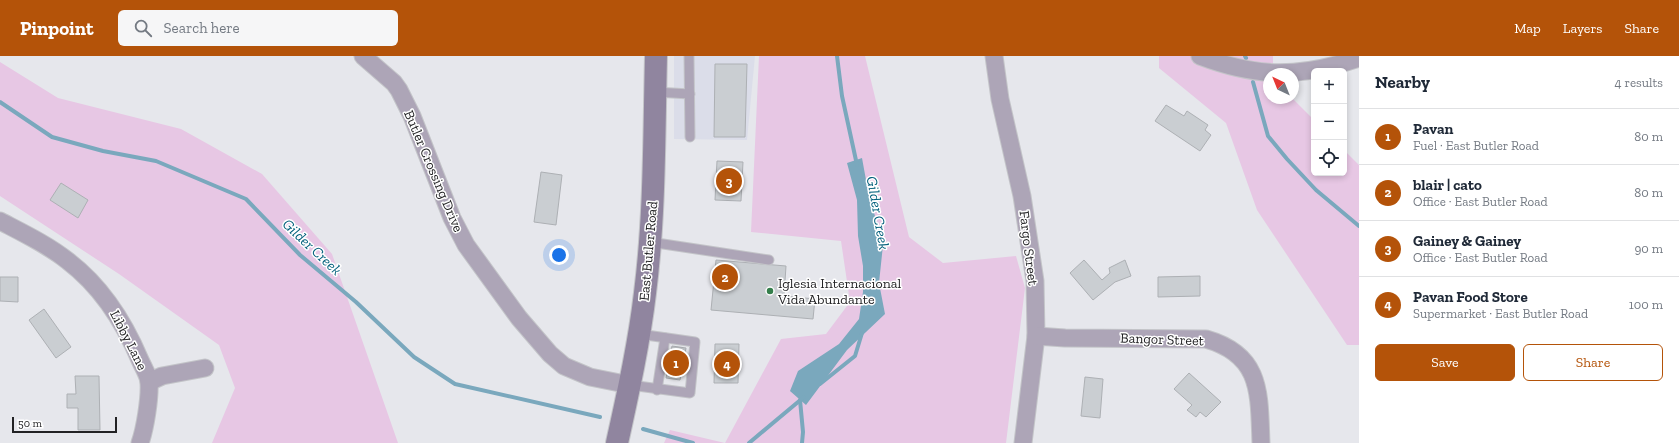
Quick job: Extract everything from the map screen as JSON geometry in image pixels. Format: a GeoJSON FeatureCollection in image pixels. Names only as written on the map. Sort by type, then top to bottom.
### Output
{"type":"FeatureCollection","features":[{"type":"Feature","properties":{"kind":"main road","name":"East Butler Road"},"geometry":{"type":"LineString","coordinates":[[618,443],[639,334],[650,242],[654,191],[656,56]]}},
{"type":"Feature","properties":{"kind":"street","name":"Butler Crossing Drive"},"geometry":{"type":"LineString","coordinates":[[363,56],[394,83],[399,90],[412,116],[452,218],[466,245],[519,318],[550,354],[564,366],[590,377],[630,385]]}},
{"type":"Feature","properties":{"kind":"street","name":"Fargo Street"},"geometry":{"type":"LineString","coordinates":[[994,56],[1000,99],[1030,240],[1035,281],[1036,336],[1023,443]]}},
{"type":"Feature","properties":{"kind":"street"},"geometry":{"type":"LineString","coordinates":[[1200,56],[1235,68],[1259,72],[1280,73],[1323,68],[1359,58]]}},
{"type":"Feature","properties":{"kind":"street","name":"Libby Lane"},"geometry":{"type":"LineString","coordinates":[[0,221],[48,247],[68,260],[89,278],[123,323],[149,382],[145,424],[140,443]]}},
{"type":"Feature","properties":{"kind":"street","name":"Bangor Street"},"geometry":{"type":"LineString","coordinates":[[1036,336],[1064,338],[1198,338],[1222,344],[1235,352],[1251,371],[1256,383],[1260,406],[1261,443]]}},
{"type":"Feature","properties":{"kind":"street"},"geometry":{"type":"LineString","coordinates":[[149,382],[162,376],[204,368]]}},
{"type":"Feature","properties":{"kind":"lane"},"geometry":{"type":"LineString","coordinates":[[689,56],[690,137]]}},
{"type":"Feature","properties":{"kind":"lane"},"geometry":{"type":"LineString","coordinates":[[656,92],[690,94]]}},
{"type":"Feature","properties":{"kind":"lane"},"geometry":{"type":"LineString","coordinates":[[650,242],[769,260]]}},
{"type":"Feature","properties":{"kind":"lane"},"geometry":{"type":"LineString","coordinates":[[630,385],[657,390],[690,393],[695,342],[639,334]]}},
{"type":"Feature","properties":{"kind":"lane"},"geometry":{"type":"LineString","coordinates":[[657,390],[665,338]]}},
{"type":"Feature","properties":{"kind":"shaded area"},"geometry":{"type":"Polygon","coordinates":[[[674,56],[755,56],[747,140],[674,139],[674,56]]]}},
{"type":"Feature","properties":{"kind":"shaded area"},"geometry":{"type":"Polygon","coordinates":[[[759,56],[865,56],[909,237],[943,263],[1016,256],[1025,288],[1006,443],[725,443],[781,339],[826,334],[850,302],[841,241],[751,232],[759,56]]]}},
{"type":"Feature","properties":{"kind":"shaded area"},"geometry":{"type":"Polygon","coordinates":[[[1159,56],[1273,56],[1273,68],[1263,68],[1263,104],[1298,104],[1311,117],[1311,176],[1347,176],[1347,153],[1359,165],[1359,345],[1347,345],[1257,210],[1226,123],[1159,68],[1159,56]]]}},
{"type":"Feature","properties":{"kind":"shaded area"},"geometry":{"type":"Polygon","coordinates":[[[0,62],[58,98],[181,129],[262,174],[332,254],[398,443],[212,443],[235,388],[219,345],[119,274],[0,196],[0,62]]]}},
{"type":"Feature","properties":{"kind":"shaded area"},"geometry":{"type":"Polygon","coordinates":[[[670,430],[725,443],[664,443],[670,430]]]}},
{"type":"Feature","properties":{"kind":"water","name":"Gilder Creek"},"geometry":{"type":"Polygon","coordinates":[[[862,158],[868,191],[883,245],[879,283],[885,314],[847,350],[806,405],[790,391],[798,371],[839,344],[859,319],[863,292],[863,266],[858,236],[857,200],[847,163],[862,158]]]}},
{"type":"Feature","properties":{"kind":"building"},"geometry":{"type":"Polygon","coordinates":[[[715,64],[747,64],[745,137],[714,137],[715,64]]]}},
{"type":"Feature","properties":{"kind":"building"},"geometry":{"type":"Polygon","coordinates":[[[1166,105],[1184,116],[1187,111],[1208,125],[1205,130],[1211,135],[1200,151],[1155,121],[1166,105]]]}},
{"type":"Feature","properties":{"kind":"building"},"geometry":{"type":"Polygon","coordinates":[[[717,161],[743,162],[741,201],[715,200],[717,161]]]}},
{"type":"Feature","properties":{"kind":"building"},"geometry":{"type":"Polygon","coordinates":[[[541,172],[562,175],[556,225],[534,222],[541,172]]]}},
{"type":"Feature","properties":{"kind":"building"},"geometry":{"type":"Polygon","coordinates":[[[61,183],[88,200],[78,218],[50,200],[61,183]]]}},
{"type":"Feature","properties":{"kind":"building"},"geometry":{"type":"Polygon","coordinates":[[[716,260],[786,266],[784,296],[815,299],[813,319],[711,310],[716,260]]]}},
{"type":"Feature","properties":{"kind":"building"},"geometry":{"type":"Polygon","coordinates":[[[1084,260],[1102,280],[1110,273],[1109,268],[1125,260],[1131,276],[1115,282],[1093,300],[1070,273],[1084,260]]]}},
{"type":"Feature","properties":{"kind":"building"},"geometry":{"type":"Polygon","coordinates":[[[1200,276],[1200,296],[1158,297],[1158,277],[1200,276]]]}},
{"type":"Feature","properties":{"kind":"building"},"geometry":{"type":"Polygon","coordinates":[[[0,277],[18,277],[18,302],[0,301],[0,277]]]}},
{"type":"Feature","properties":{"kind":"building"},"geometry":{"type":"Polygon","coordinates":[[[44,309],[71,347],[56,358],[29,320],[44,309]]]}},
{"type":"Feature","properties":{"kind":"building"},"geometry":{"type":"Polygon","coordinates":[[[715,344],[739,344],[738,383],[714,383],[715,344]]]}},
{"type":"Feature","properties":{"kind":"building"},"geometry":{"type":"Polygon","coordinates":[[[672,346],[686,348],[680,380],[666,378],[672,346]]]}},
{"type":"Feature","properties":{"kind":"building"},"geometry":{"type":"Polygon","coordinates":[[[1189,373],[1221,402],[1206,417],[1200,412],[1196,417],[1187,410],[1192,405],[1174,389],[1189,373]]]}},
{"type":"Feature","properties":{"kind":"building"},"geometry":{"type":"Polygon","coordinates":[[[75,376],[99,376],[100,430],[78,430],[78,408],[67,408],[67,394],[76,394],[75,376]]]}},
{"type":"Feature","properties":{"kind":"building"},"geometry":{"type":"Polygon","coordinates":[[[1085,377],[1103,379],[1100,418],[1081,416],[1085,377]]]}},
{"type":"Feature","properties":{"kind":"waterway","name":"Gilder Creek"},"geometry":{"type":"LineString","coordinates":[[837,56],[842,96],[857,165]]}},
{"type":"Feature","properties":{"kind":"waterway"},"geometry":{"type":"LineString","coordinates":[[1253,82],[1268,136],[1316,190],[1359,226]]}},
{"type":"Feature","properties":{"kind":"waterway","name":"Gilder Creek"},"geometry":{"type":"LineString","coordinates":[[0,102],[52,137],[103,151],[156,161],[246,199],[300,255],[356,302],[414,357],[455,384],[600,417]]}},
{"type":"Feature","properties":{"kind":"waterway","name":"Gilder Creek"},"geometry":{"type":"LineString","coordinates":[[820,384],[855,356],[862,333]]}},
{"type":"Feature","properties":{"kind":"waterway","name":"Gilder Creek"},"geometry":{"type":"LineString","coordinates":[[749,443],[804,397]]}},
{"type":"Feature","properties":{"kind":"waterway"},"geometry":{"type":"LineString","coordinates":[[800,400],[803,432],[802,443]]}},
{"type":"Feature","properties":{"kind":"waterway","name":"Gilder Creek"},"geometry":{"type":"LineString","coordinates":[[643,429],[693,443]]}},
{"type":"Feature","properties":{"kind":"place","name":"Gainey & Gainey"},"geometry":{"type":"Point","coordinates":[729,181]}},
{"type":"Feature","properties":{"kind":"place","name":"blair | cato"},"geometry":{"type":"Point","coordinates":[725,277]}},
{"type":"Feature","properties":{"kind":"place","name":"Iglesia Internacional Vida Abundante"},"geometry":{"type":"Point","coordinates":[770,291]}},
{"type":"Feature","properties":{"kind":"place","name":"Pavan"},"geometry":{"type":"Point","coordinates":[676,363]}},
{"type":"Feature","properties":{"kind":"place","name":"Pavan Food Store"},"geometry":{"type":"Point","coordinates":[727,364]}}]}
